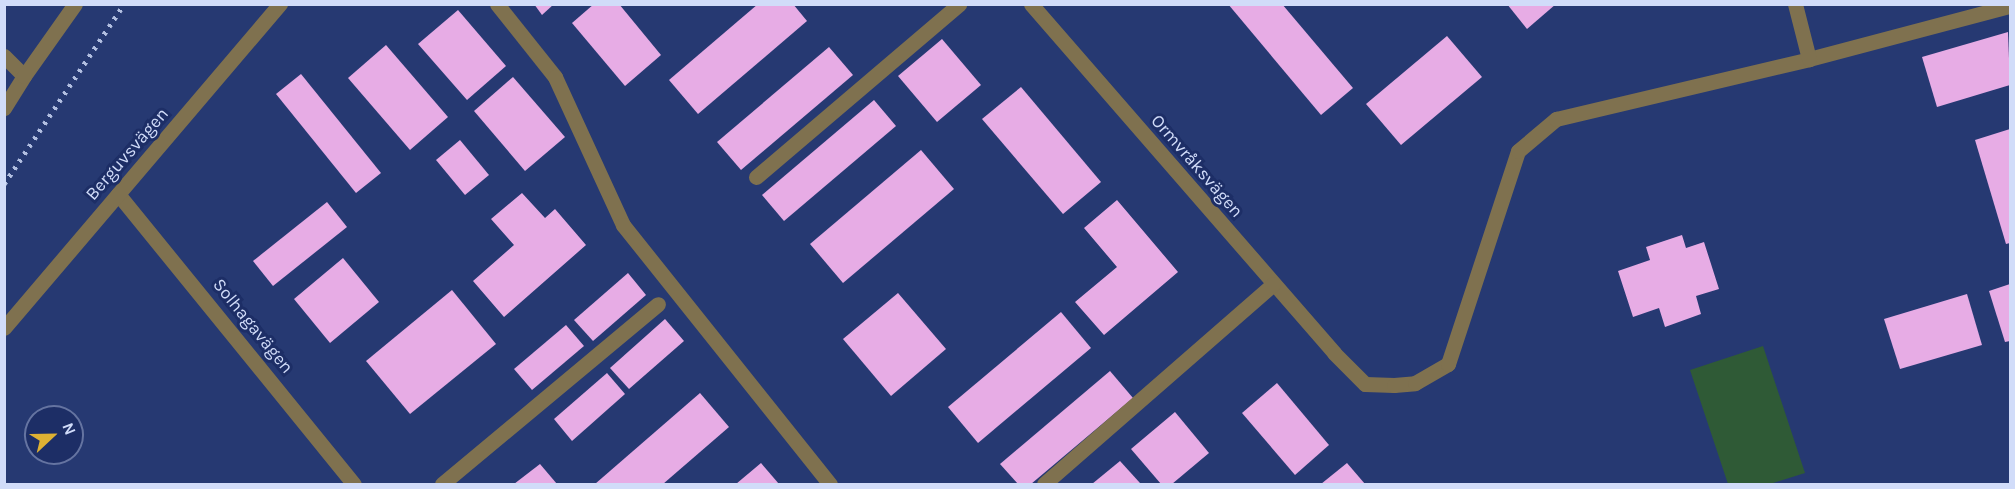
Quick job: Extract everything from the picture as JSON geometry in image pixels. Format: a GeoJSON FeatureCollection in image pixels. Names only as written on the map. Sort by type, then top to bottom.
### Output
{"type":"FeatureCollection","features":[{"type":"Feature","properties":{"kind":"street"},"geometry":{"type":"LineString","coordinates":[[4,108],[75,4]]}},
{"type":"Feature","properties":{"kind":"street","name":"Berguvsvägen"},"geometry":{"type":"LineString","coordinates":[[4,328],[280,4]]}},
{"type":"Feature","properties":{"kind":"street"},"geometry":{"type":"LineString","coordinates":[[497,4],[555,77],[623,225],[830,484]]}},
{"type":"Feature","properties":{"kind":"street"},"geometry":{"type":"LineString","coordinates":[[756,177],[959,4]]}},
{"type":"Feature","properties":{"kind":"street","name":"Ormvråksvägen"},"geometry":{"type":"LineString","coordinates":[[1031,4],[1273,284],[1334,353],[1365,384],[1414,383],[1448,364],[1518,151],[1556,119],[1809,59],[2010,6]]}},
{"type":"Feature","properties":{"kind":"street"},"geometry":{"type":"LineString","coordinates":[[1795,4],[1809,59]]}},
{"type":"Feature","properties":{"kind":"street"},"geometry":{"type":"LineString","coordinates":[[4,56],[24,76]]}},
{"type":"Feature","properties":{"kind":"street","name":"Solhagavägen"},"geometry":{"type":"LineString","coordinates":[[118,194],[354,484]]}},
{"type":"Feature","properties":{"kind":"street"},"geometry":{"type":"LineString","coordinates":[[1044,484],[1273,284]]}},
{"type":"Feature","properties":{"kind":"street"},"geometry":{"type":"LineString","coordinates":[[442,484],[658,304]]}},
{"type":"Feature","properties":{"kind":"green space"},"geometry":{"type":"Polygon","coordinates":[[[1763,346],[1805,473],[1770,484],[1728,484],[1690,370],[1763,346]]]}},
{"type":"Feature","properties":{"kind":"building"},"geometry":{"type":"Polygon","coordinates":[[[534,4],[554,4],[542,15],[534,4]]]}},
{"type":"Feature","properties":{"kind":"building"},"geometry":{"type":"Polygon","coordinates":[[[594,4],[619,4],[661,55],[625,86],[572,23],[594,4]]]}},
{"type":"Feature","properties":{"kind":"building"},"geometry":{"type":"Polygon","coordinates":[[[758,4],[793,4],[807,21],[698,114],[669,80],[758,4]]]}},
{"type":"Feature","properties":{"kind":"building"},"geometry":{"type":"Polygon","coordinates":[[[1228,4],[1282,4],[1353,88],[1321,115],[1228,4]]]}},
{"type":"Feature","properties":{"kind":"building"},"geometry":{"type":"Polygon","coordinates":[[[1507,4],[1556,4],[1527,29],[1507,4]]]}},
{"type":"Feature","properties":{"kind":"building"},"geometry":{"type":"Polygon","coordinates":[[[458,10],[506,66],[467,100],[418,44],[458,10]]]}},
{"type":"Feature","properties":{"kind":"building"},"geometry":{"type":"Polygon","coordinates":[[[2008,32],[2010,85],[1937,107],[1922,57],[2008,32]]]}},
{"type":"Feature","properties":{"kind":"building"},"geometry":{"type":"Polygon","coordinates":[[[1447,36],[1482,77],[1401,145],[1366,104],[1447,36]]]}},
{"type":"Feature","properties":{"kind":"building"},"geometry":{"type":"Polygon","coordinates":[[[942,39],[981,85],[937,122],[898,76],[942,39]]]}},
{"type":"Feature","properties":{"kind":"building"},"geometry":{"type":"Polygon","coordinates":[[[386,45],[448,117],[410,150],[348,78],[386,45]]]}},
{"type":"Feature","properties":{"kind":"building"},"geometry":{"type":"Polygon","coordinates":[[[829,47],[853,75],[741,170],[717,142],[829,47]]]}},
{"type":"Feature","properties":{"kind":"building"},"geometry":{"type":"Polygon","coordinates":[[[301,74],[381,173],[356,193],[276,94],[301,74]]]}},
{"type":"Feature","properties":{"kind":"building"},"geometry":{"type":"Polygon","coordinates":[[[513,77],[565,137],[525,171],[474,111],[513,77]]]}},
{"type":"Feature","properties":{"kind":"building"},"geometry":{"type":"Polygon","coordinates":[[[1021,87],[1101,182],[1063,214],[982,119],[1021,87]]]}},
{"type":"Feature","properties":{"kind":"building"},"geometry":{"type":"Polygon","coordinates":[[[874,100],[896,126],[784,221],[762,195],[874,100]]]}},
{"type":"Feature","properties":{"kind":"building"},"geometry":{"type":"Polygon","coordinates":[[[2010,129],[2010,243],[2006,244],[1975,140],[2010,129]]]}},
{"type":"Feature","properties":{"kind":"building"},"geometry":{"type":"Polygon","coordinates":[[[460,140],[489,175],[465,195],[436,160],[460,140]]]}},
{"type":"Feature","properties":{"kind":"building"},"geometry":{"type":"Polygon","coordinates":[[[921,150],[954,189],[843,283],[810,244],[921,150]]]}},
{"type":"Feature","properties":{"kind":"building"},"geometry":{"type":"Polygon","coordinates":[[[522,193],[545,218],[555,209],[586,245],[504,317],[473,281],[514,245],[491,219],[522,193]]]}},
{"type":"Feature","properties":{"kind":"building"},"geometry":{"type":"Polygon","coordinates":[[[1117,200],[1178,272],[1104,335],[1075,302],[1117,267],[1084,228],[1117,200]]]}},
{"type":"Feature","properties":{"kind":"building"},"geometry":{"type":"Polygon","coordinates":[[[327,202],[347,227],[273,286],[253,261],[327,202]]]}},
{"type":"Feature","properties":{"kind":"building"},"geometry":{"type":"Polygon","coordinates":[[[1682,235],[1686,248],[1704,242],[1719,289],[1696,296],[1701,314],[1665,327],[1659,308],[1633,317],[1618,271],[1650,260],[1646,247],[1682,235]]]}},
{"type":"Feature","properties":{"kind":"building"},"geometry":{"type":"Polygon","coordinates":[[[343,258],[379,302],[330,343],[294,299],[343,258]]]}},
{"type":"Feature","properties":{"kind":"building"},"geometry":{"type":"Polygon","coordinates":[[[628,273],[646,295],[593,341],[574,320],[628,273]]]}},
{"type":"Feature","properties":{"kind":"building"},"geometry":{"type":"Polygon","coordinates":[[[2010,284],[2010,341],[2005,342],[1989,291],[2010,284]]]}},
{"type":"Feature","properties":{"kind":"building"},"geometry":{"type":"Polygon","coordinates":[[[452,290],[496,344],[410,414],[366,361],[452,290]]]}},
{"type":"Feature","properties":{"kind":"building"},"geometry":{"type":"Polygon","coordinates":[[[898,293],[946,349],[891,396],[843,339],[898,293]]]}},
{"type":"Feature","properties":{"kind":"building"},"geometry":{"type":"Polygon","coordinates":[[[1967,294],[1982,345],[1900,369],[1884,319],[1967,294]]]}},
{"type":"Feature","properties":{"kind":"building"},"geometry":{"type":"Polygon","coordinates":[[[1061,312],[1091,348],[978,443],[948,407],[1061,312]]]}},
{"type":"Feature","properties":{"kind":"building"},"geometry":{"type":"Polygon","coordinates":[[[665,319],[684,341],[629,389],[610,368],[665,319]]]}},
{"type":"Feature","properties":{"kind":"building"},"geometry":{"type":"Polygon","coordinates":[[[566,325],[584,346],[532,390],[514,369],[566,325]]]}},
{"type":"Feature","properties":{"kind":"building"},"geometry":{"type":"Polygon","coordinates":[[[1110,371],[1133,398],[1031,484],[1018,484],[1000,464],[1110,371]]]}},
{"type":"Feature","properties":{"kind":"building"},"geometry":{"type":"Polygon","coordinates":[[[607,373],[625,394],[572,441],[554,419],[607,373]]]}},
{"type":"Feature","properties":{"kind":"building"},"geometry":{"type":"Polygon","coordinates":[[[1277,383],[1329,445],[1295,475],[1242,413],[1277,383]]]}},
{"type":"Feature","properties":{"kind":"building"},"geometry":{"type":"Polygon","coordinates":[[[700,393],[729,427],[663,484],[595,484],[700,393]]]}},
{"type":"Feature","properties":{"kind":"building"},"geometry":{"type":"Polygon","coordinates":[[[1175,412],[1209,453],[1172,484],[1161,484],[1131,449],[1175,412]]]}},
{"type":"Feature","properties":{"kind":"building"},"geometry":{"type":"Polygon","coordinates":[[[1120,461],[1140,483],[1092,484],[1120,461]]]}},
{"type":"Feature","properties":{"kind":"building"},"geometry":{"type":"Polygon","coordinates":[[[761,463],[779,484],[736,484],[761,463]]]}},
{"type":"Feature","properties":{"kind":"building"},"geometry":{"type":"Polygon","coordinates":[[[1347,463],[1365,484],[1321,484],[1347,463]]]}},
{"type":"Feature","properties":{"kind":"building"},"geometry":{"type":"Polygon","coordinates":[[[540,464],[557,484],[514,484],[540,464]]]}},
{"type":"Feature","properties":{"kind":"railway"},"geometry":{"type":"LineString","coordinates":[[4,184],[124,4]]}}]}
